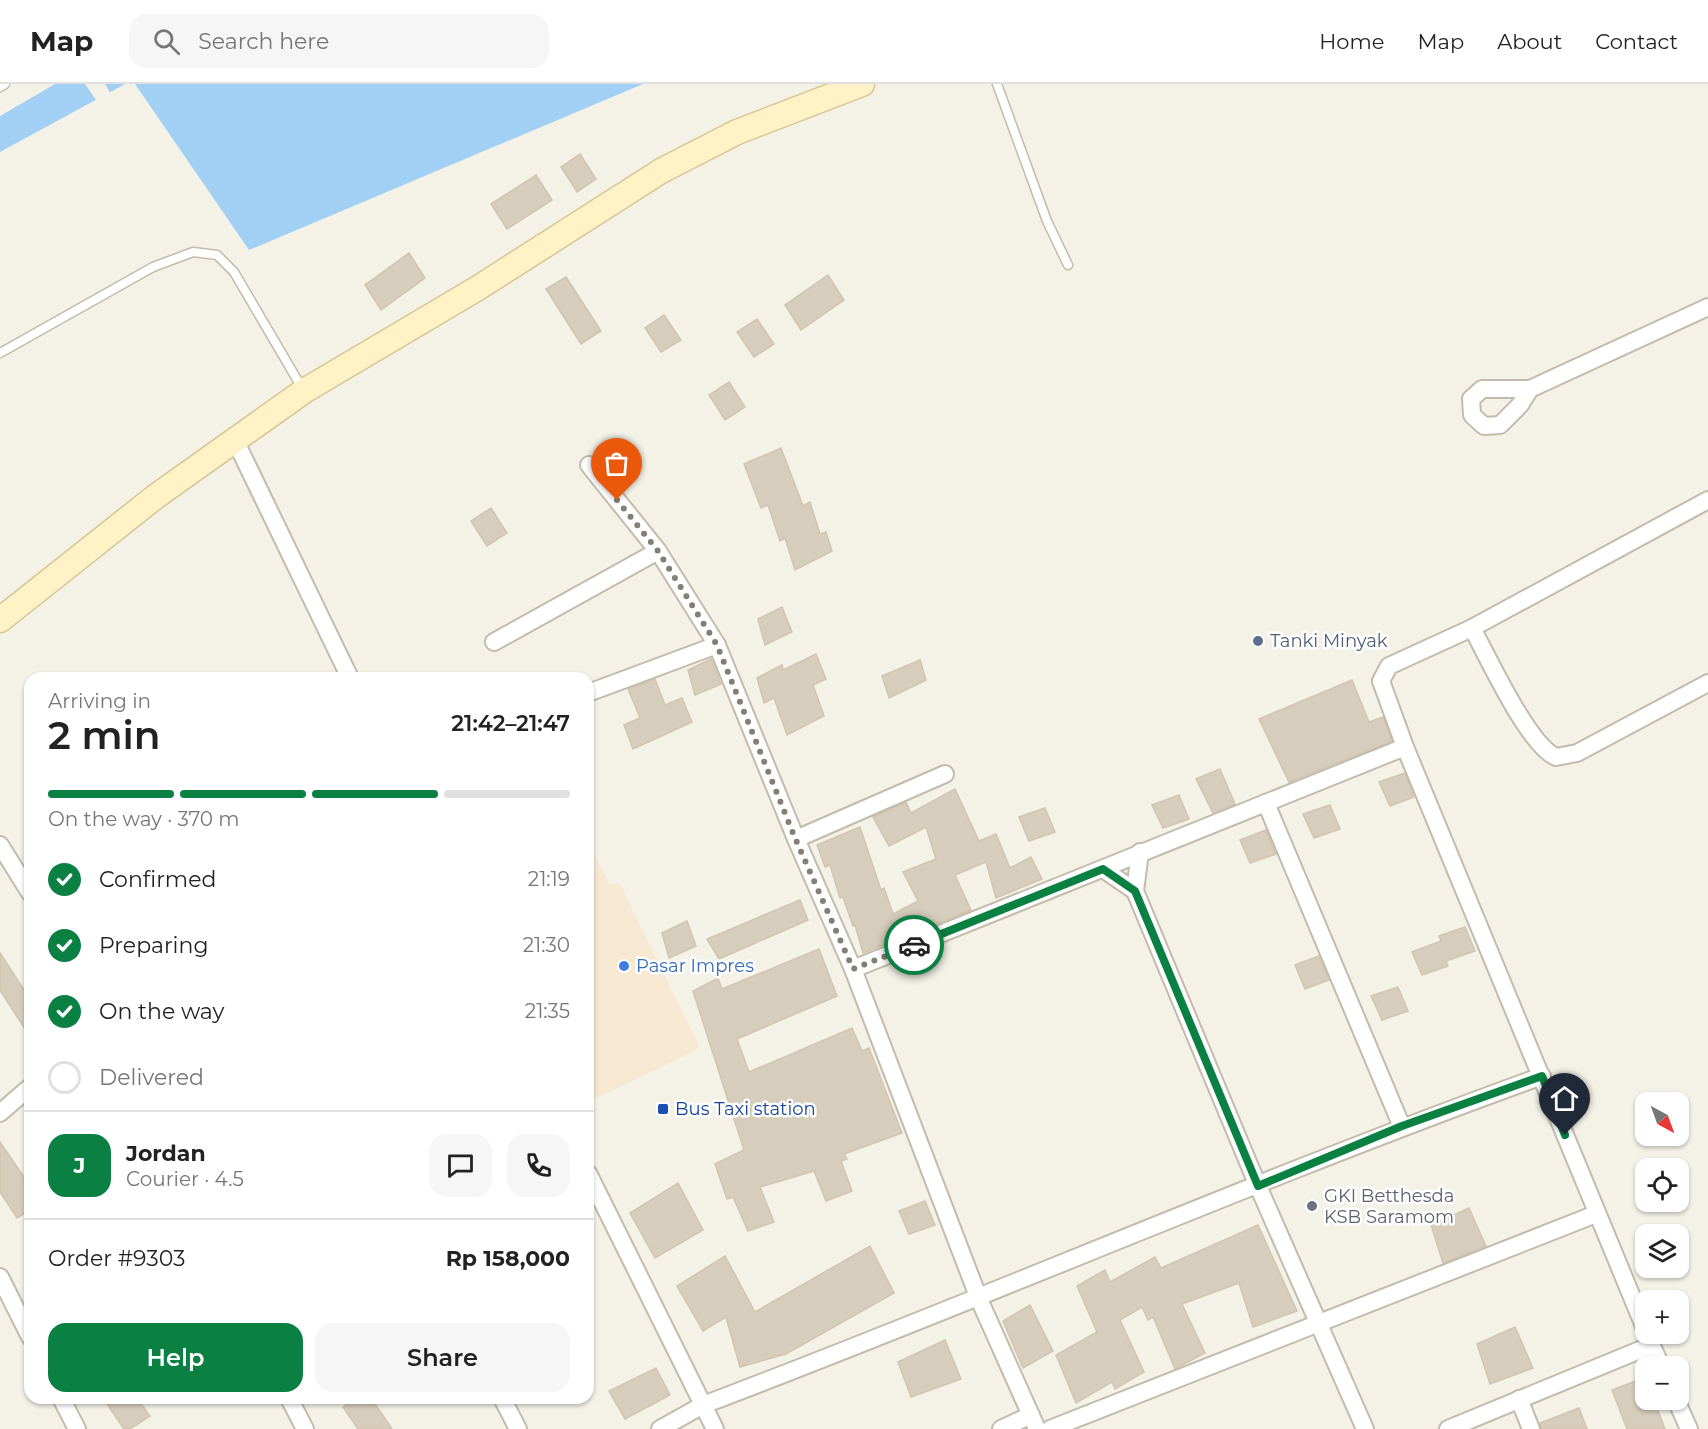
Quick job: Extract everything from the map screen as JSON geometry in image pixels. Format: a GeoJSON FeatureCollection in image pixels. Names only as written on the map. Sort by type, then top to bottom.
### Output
{"type":"FeatureCollection","features":[{"type":"Feature","properties":{"kind":"main road"},"geometry":{"type":"LineString","coordinates":[[0,620],[155,497],[304,391],[478,288],[662,171],[737,132],[862,84]]}},
{"type":"Feature","properties":{"kind":"street"},"geometry":{"type":"LineString","coordinates":[[1530,389],[1708,307]]}},
{"type":"Feature","properties":{"kind":"street"},"geometry":{"type":"LineString","coordinates":[[235,440],[347,672]]}},
{"type":"Feature","properties":{"kind":"street"},"geometry":{"type":"LineString","coordinates":[[589,465],[658,551],[717,645],[795,838],[853,969],[979,1299],[1034,1422],[1001,1429]]}},
{"type":"Feature","properties":{"kind":"street"},"geometry":{"type":"LineString","coordinates":[[1635,1306],[1405,747],[1381,681],[1383,672],[1389,666],[1472,627],[1708,500]]}},
{"type":"Feature","properties":{"kind":"street"},"geometry":{"type":"LineString","coordinates":[[494,642],[658,551]]}},
{"type":"Feature","properties":{"kind":"street"},"geometry":{"type":"LineString","coordinates":[[1472,627],[1507,694],[1540,747],[1556,758],[1577,753],[1708,684]]}},
{"type":"Feature","properties":{"kind":"street"},"geometry":{"type":"LineString","coordinates":[[594,691],[717,645]]}},
{"type":"Feature","properties":{"kind":"street"},"geometry":{"type":"LineString","coordinates":[[853,969],[1405,747]]}},
{"type":"Feature","properties":{"kind":"street"},"geometry":{"type":"LineString","coordinates":[[795,838],[945,774]]}},
{"type":"Feature","properties":{"kind":"street"},"geometry":{"type":"LineString","coordinates":[[1266,803],[1402,1126]]}},
{"type":"Feature","properties":{"kind":"street"},"geometry":{"type":"LineString","coordinates":[[0,845],[24,883]]}},
{"type":"Feature","properties":{"kind":"street"},"geometry":{"type":"LineString","coordinates":[[1140,852],[1135,891],[1317,1325],[1365,1429]]}},
{"type":"Feature","properties":{"kind":"street"},"geometry":{"type":"LineString","coordinates":[[1103,869],[1135,891]]}},
{"type":"Feature","properties":{"kind":"street"},"geometry":{"type":"LineString","coordinates":[[660,1429],[703,1406],[979,1299],[1402,1126],[1542,1076]]}},
{"type":"Feature","properties":{"kind":"street"},"geometry":{"type":"LineString","coordinates":[[0,1113],[24,1092]]}},
{"type":"Feature","properties":{"kind":"street"},"geometry":{"type":"LineString","coordinates":[[594,1185],[715,1429]]}},
{"type":"Feature","properties":{"kind":"street"},"geometry":{"type":"LineString","coordinates":[[1050,1429],[1596,1214]]}},
{"type":"Feature","properties":{"kind":"street"},"geometry":{"type":"LineString","coordinates":[[0,1277],[24,1325]]}},
{"type":"Feature","properties":{"kind":"street"},"geometry":{"type":"LineString","coordinates":[[1448,1429],[1519,1399],[1635,1343]]}},
{"type":"Feature","properties":{"kind":"street"},"geometry":{"type":"LineString","coordinates":[[1519,1399],[1531,1429]]}},
{"type":"Feature","properties":{"kind":"street"},"geometry":{"type":"LineString","coordinates":[[64,1404],[77,1429]]}},
{"type":"Feature","properties":{"kind":"street"},"geometry":{"type":"LineString","coordinates":[[292,1404],[305,1429]]}},
{"type":"Feature","properties":{"kind":"street"},"geometry":{"type":"LineString","coordinates":[[505,1404],[518,1429]]}},
{"type":"Feature","properties":{"kind":"street"},"geometry":{"type":"LineString","coordinates":[[1680,1410],[1689,1429]]}},
{"type":"Feature","properties":{"kind":"lane"},"geometry":{"type":"LineString","coordinates":[[0,87],[5,84]]}},
{"type":"Feature","properties":{"kind":"lane"},"geometry":{"type":"LineString","coordinates":[[997,84],[1047,221],[1068,265]]}},
{"type":"Feature","properties":{"kind":"lane"},"geometry":{"type":"LineString","coordinates":[[0,353],[153,267],[194,252],[217,255],[234,272],[304,391]]}},
{"type":"Feature","properties":{"kind":"shaded area","name":"Pasar Impres"},"geometry":{"type":"Polygon","coordinates":[[[594,854],[610,885],[619,883],[699,1046],[695,1051],[594,1099],[594,854]]]}},
{"type":"Feature","properties":{"kind":"water"},"geometry":{"type":"Polygon","coordinates":[[[0,84],[125,84],[0,152],[0,84]]]}},
{"type":"Feature","properties":{"kind":"water"},"geometry":{"type":"Polygon","coordinates":[[[135,84],[643,84],[249,250],[135,84]]]}},
{"type":"Feature","properties":{"kind":"pier"},"geometry":{"type":"Polygon","coordinates":[[[0,84],[55,84],[0,116],[0,84]]]}},
{"type":"Feature","properties":{"kind":"pier"},"geometry":{"type":"Polygon","coordinates":[[[85,84],[105,84],[112,96],[98,103],[85,84]]]}},
{"type":"Feature","properties":{"kind":"building"},"geometry":{"type":"Polygon","coordinates":[[[580,154],[596,179],[577,192],[561,167],[580,154]]]}},
{"type":"Feature","properties":{"kind":"building"},"geometry":{"type":"Polygon","coordinates":[[[536,175],[552,200],[507,229],[491,204],[536,175]]]}},
{"type":"Feature","properties":{"kind":"building"},"geometry":{"type":"Polygon","coordinates":[[[409,253],[425,278],[381,310],[365,285],[409,253]]]}},
{"type":"Feature","properties":{"kind":"building"},"geometry":{"type":"Polygon","coordinates":[[[828,275],[844,300],[801,330],[785,305],[828,275]]]}},
{"type":"Feature","properties":{"kind":"building"},"geometry":{"type":"Polygon","coordinates":[[[566,277],[601,331],[581,344],[546,289],[566,277]]]}},
{"type":"Feature","properties":{"kind":"building"},"geometry":{"type":"Polygon","coordinates":[[[664,315],[681,340],[661,352],[645,328],[664,315]]]}},
{"type":"Feature","properties":{"kind":"building"},"geometry":{"type":"Polygon","coordinates":[[[757,319],[774,344],[754,357],[737,332],[757,319]]]}},
{"type":"Feature","properties":{"kind":"building"},"geometry":{"type":"Polygon","coordinates":[[[729,382],[745,407],[725,420],[709,395],[729,382]]]}},
{"type":"Feature","properties":{"kind":"building"},"geometry":{"type":"Polygon","coordinates":[[[781,448],[803,506],[810,502],[820,534],[826,532],[832,551],[795,570],[785,538],[780,541],[768,505],[761,508],[744,464],[781,448]]]}},
{"type":"Feature","properties":{"kind":"building"},"geometry":{"type":"Polygon","coordinates":[[[491,508],[507,533],[487,546],[471,521],[491,508]]]}},
{"type":"Feature","properties":{"kind":"building"},"geometry":{"type":"Polygon","coordinates":[[[782,607],[792,632],[765,645],[758,619],[782,607]]]}},
{"type":"Feature","properties":{"kind":"building"},"geometry":{"type":"Polygon","coordinates":[[[816,654],[826,679],[813,685],[824,716],[787,735],[774,698],[764,703],[757,678],[782,665],[783,670],[816,654]]]}},
{"type":"Feature","properties":{"kind":"building"},"geometry":{"type":"Polygon","coordinates":[[[711,659],[721,684],[695,695],[688,670],[711,659]]]}},
{"type":"Feature","properties":{"kind":"building"},"geometry":{"type":"Polygon","coordinates":[[[920,660],[926,680],[889,698],[882,676],[920,660]]]}},
{"type":"Feature","properties":{"kind":"building"},"geometry":{"type":"Polygon","coordinates":[[[655,679],[665,705],[682,698],[692,722],[633,749],[624,725],[640,718],[628,689],[655,679]]]}},
{"type":"Feature","properties":{"kind":"building"},"geometry":{"type":"Polygon","coordinates":[[[1352,680],[1369,722],[1383,717],[1392,741],[1289,782],[1259,719],[1352,680]]]}},
{"type":"Feature","properties":{"kind":"building"},"geometry":{"type":"Polygon","coordinates":[[[1220,769],[1235,804],[1213,813],[1196,779],[1220,769]]]}},
{"type":"Feature","properties":{"kind":"building"},"geometry":{"type":"Polygon","coordinates":[[[1405,773],[1414,797],[1390,806],[1379,782],[1405,773]]]}},
{"type":"Feature","properties":{"kind":"building"},"geometry":{"type":"Polygon","coordinates":[[[955,789],[979,841],[996,834],[1010,868],[1031,857],[1042,879],[996,898],[986,862],[955,875],[971,910],[863,953],[855,925],[853,926],[843,897],[840,898],[830,865],[825,867],[817,845],[860,827],[881,890],[884,888],[893,914],[918,901],[903,872],[936,859],[926,827],[889,846],[873,817],[906,802],[911,813],[955,789]]]}},
{"type":"Feature","properties":{"kind":"building"},"geometry":{"type":"Polygon","coordinates":[[[1179,795],[1189,819],[1163,828],[1152,805],[1179,795]]]}},
{"type":"Feature","properties":{"kind":"building"},"geometry":{"type":"Polygon","coordinates":[[[1330,805],[1340,829],[1314,838],[1303,814],[1330,805]]]}},
{"type":"Feature","properties":{"kind":"building"},"geometry":{"type":"Polygon","coordinates":[[[1045,808],[1055,832],[1029,841],[1019,817],[1045,808]]]}},
{"type":"Feature","properties":{"kind":"building"},"geometry":{"type":"Polygon","coordinates":[[[1266,830],[1276,854],[1250,863],[1240,840],[1266,830]]]}},
{"type":"Feature","properties":{"kind":"building"},"geometry":{"type":"Polygon","coordinates":[[[800,900],[808,920],[719,959],[707,939],[800,900]]]}},
{"type":"Feature","properties":{"kind":"building"},"geometry":{"type":"Polygon","coordinates":[[[687,921],[696,946],[669,958],[662,933],[687,921]]]}},
{"type":"Feature","properties":{"kind":"building"},"geometry":{"type":"Polygon","coordinates":[[[1465,927],[1475,951],[1446,961],[1448,966],[1422,975],[1412,952],[1441,941],[1439,936],[1465,927]]]}},
{"type":"Feature","properties":{"kind":"building"},"geometry":{"type":"Polygon","coordinates":[[[819,949],[837,996],[737,1039],[749,1072],[852,1028],[862,1051],[869,1048],[902,1133],[844,1154],[847,1159],[841,1161],[852,1191],[826,1201],[814,1171],[760,1187],[774,1222],[748,1231],[733,1197],[727,1199],[715,1164],[744,1150],[693,991],[718,978],[722,989],[819,949]]]}},
{"type":"Feature","properties":{"kind":"building"},"geometry":{"type":"Polygon","coordinates":[[[0,953],[24,990],[24,1028],[0,990],[0,953]]]}},
{"type":"Feature","properties":{"kind":"building"},"geometry":{"type":"Polygon","coordinates":[[[1319,956],[1329,980],[1305,989],[1295,965],[1319,956]]]}},
{"type":"Feature","properties":{"kind":"building"},"geometry":{"type":"Polygon","coordinates":[[[1398,987],[1408,1011],[1382,1020],[1371,996],[1398,987]]]}},
{"type":"Feature","properties":{"kind":"building"},"geometry":{"type":"Polygon","coordinates":[[[0,1142],[24,1177],[24,1214],[17,1218],[0,1192],[0,1142]]]}},
{"type":"Feature","properties":{"kind":"building"},"geometry":{"type":"Polygon","coordinates":[[[678,1183],[703,1230],[655,1258],[630,1213],[678,1183]]]}},
{"type":"Feature","properties":{"kind":"building"},"geometry":{"type":"Polygon","coordinates":[[[925,1201],[935,1225],[909,1234],[899,1211],[925,1201]]]}},
{"type":"Feature","properties":{"kind":"building"},"geometry":{"type":"Polygon","coordinates":[[[1469,1208],[1486,1246],[1443,1263],[1431,1225],[1469,1208]]]}},
{"type":"Feature","properties":{"kind":"building"},"geometry":{"type":"Polygon","coordinates":[[[1258,1225],[1297,1311],[1253,1327],[1239,1283],[1182,1304],[1205,1353],[1175,1369],[1153,1317],[1148,1320],[1142,1307],[1120,1320],[1144,1372],[1115,1389],[1112,1382],[1076,1403],[1056,1355],[1097,1332],[1077,1286],[1105,1270],[1110,1282],[1155,1257],[1161,1268],[1258,1225]]]}},
{"type":"Feature","properties":{"kind":"building"},"geometry":{"type":"Polygon","coordinates":[[[870,1246],[894,1293],[786,1354],[740,1367],[726,1317],[703,1331],[677,1286],[725,1256],[755,1312],[870,1246]]]}},
{"type":"Feature","properties":{"kind":"building"},"geometry":{"type":"Polygon","coordinates":[[[1030,1305],[1053,1351],[1023,1368],[1003,1321],[1030,1305]]]}},
{"type":"Feature","properties":{"kind":"building"},"geometry":{"type":"Polygon","coordinates":[[[1515,1327],[1533,1368],[1490,1384],[1477,1344],[1515,1327]]]}},
{"type":"Feature","properties":{"kind":"building"},"geometry":{"type":"Polygon","coordinates":[[[945,1340],[961,1379],[911,1397],[898,1362],[945,1340]]]}},
{"type":"Feature","properties":{"kind":"building"},"geometry":{"type":"Polygon","coordinates":[[[656,1368],[670,1395],[625,1419],[609,1391],[656,1368]]]}},
{"type":"Feature","properties":{"kind":"building"},"geometry":{"type":"Polygon","coordinates":[[[1635,1381],[1635,1410],[1658,1410],[1665,1429],[1627,1429],[1612,1390],[1635,1381]]]}},
{"type":"Feature","properties":{"kind":"building"},"geometry":{"type":"Polygon","coordinates":[[[107,1404],[141,1404],[150,1416],[130,1429],[124,1429],[107,1404]]]}},
{"type":"Feature","properties":{"kind":"building"},"geometry":{"type":"Polygon","coordinates":[[[348,1404],[375,1404],[392,1429],[358,1429],[343,1407],[348,1404]]]}},
{"type":"Feature","properties":{"kind":"building"},"geometry":{"type":"Polygon","coordinates":[[[1579,1408],[1587,1429],[1541,1429],[1540,1423],[1579,1408]]]}},
{"type":"Feature","properties":{"kind":"way so far"},"geometry":{"type":"LineString","coordinates":[[617,500],[658,551],[717,645],[749,717],[795,838],[853,969],[914,945]]}},
{"type":"Feature","properties":{"kind":"place","name":"Tanki Minyak"},"geometry":{"type":"Point","coordinates":[1258,641]}},
{"type":"Feature","properties":{"kind":"place","name":"Pasar Impres"},"geometry":{"type":"Point","coordinates":[624,966]}},
{"type":"Feature","properties":{"kind":"place","name":"Bus Taxi station"},"geometry":{"type":"Point","coordinates":[663,1109]}},
{"type":"Feature","properties":{"kind":"place","name":"GKI Betthesda KSB Saramom"},"geometry":{"type":"Point","coordinates":[1312,1206]}},
{"type":"Feature","properties":{"kind":"route"},"geometry":{"type":"LineString","coordinates":[[914,945],[1103,869],[1135,891],[1258,1186],[1402,1126],[1542,1076],[1565,1135]]}}]}
